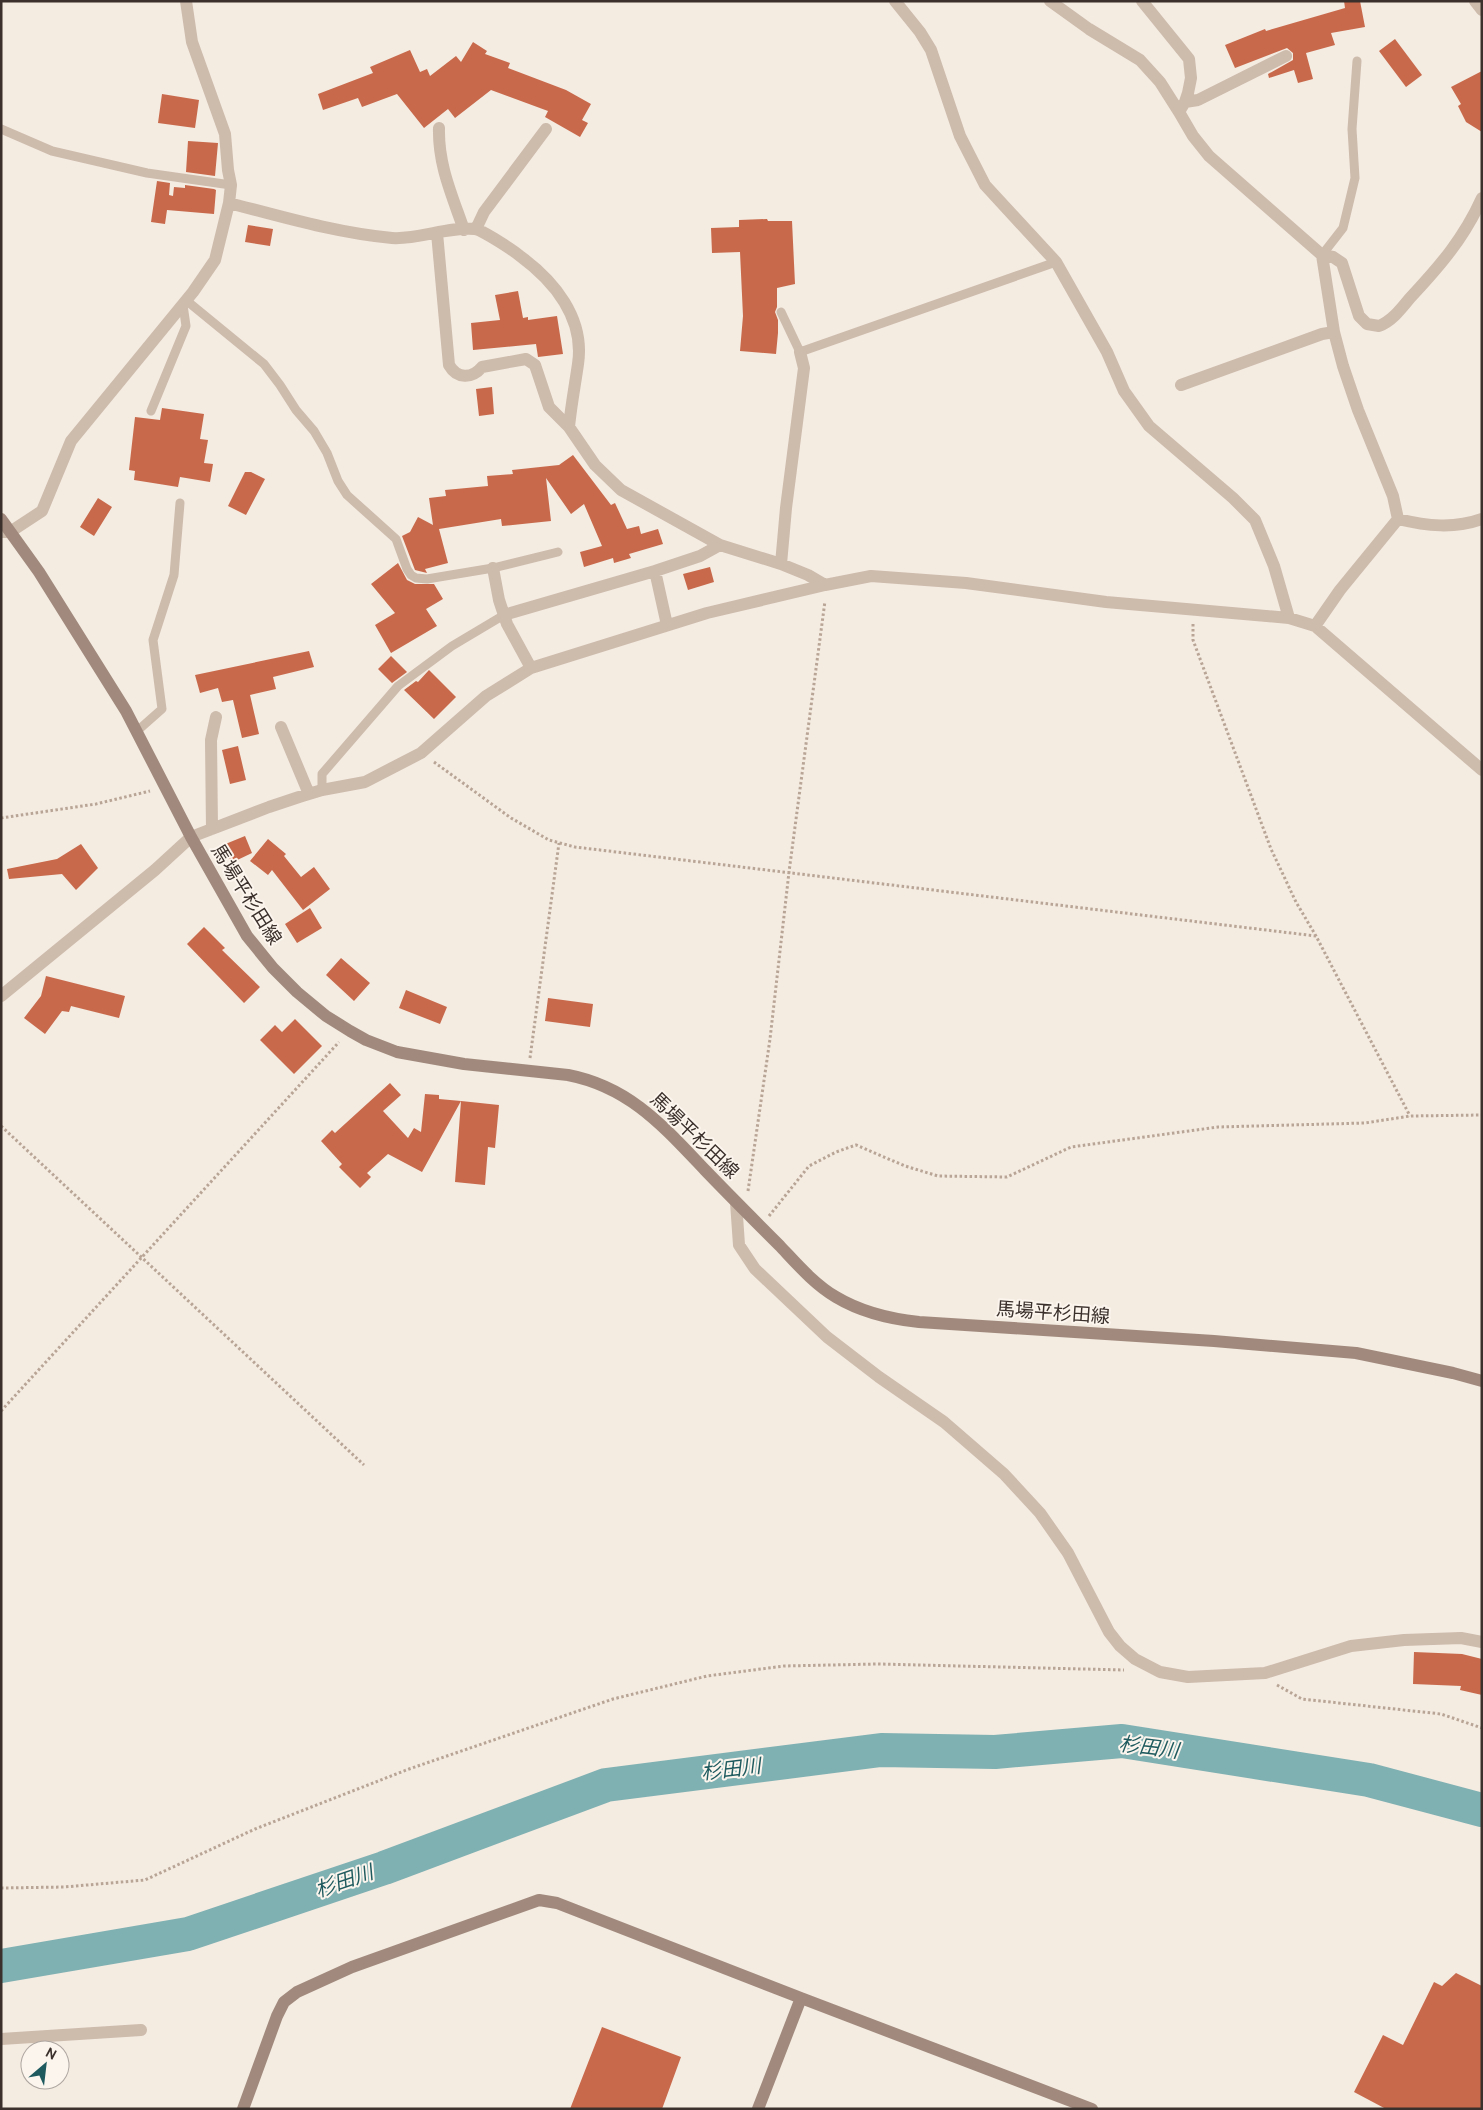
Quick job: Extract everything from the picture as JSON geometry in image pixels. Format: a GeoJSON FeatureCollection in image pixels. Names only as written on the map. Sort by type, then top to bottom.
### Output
{"type":"FeatureCollection","features":[{"type":"Feature","properties":{"kind":"main road","name":"馬場平杉田線"},"geometry":{"type":"LineString","coordinates":[[1,519],[6,532],[39,572],[126,711],[191,837],[248,936],[268,962],[296,992],[326,1016],[350,1031],[383,1048],[411,1056],[587,1079],[602,1084],[633,1101],[662,1125],[804,1272],[825,1289],[846,1302],[884,1316],[919,1322],[1214,1341],[1356,1353],[1453,1372],[1482,1381]]}},
{"type":"Feature","properties":{"kind":"main road"},"geometry":{"type":"LineString","coordinates":[[242,2109],[277,2016],[284,2002],[297,1992],[352,1967],[538,1900],[557,1903],[1092,2109]]}},
{"type":"Feature","properties":{"kind":"main road"},"geometry":{"type":"LineString","coordinates":[[758,2109],[801,1998]]}},
{"type":"Feature","properties":{"kind":"street"},"geometry":{"type":"LineString","coordinates":[[6,532],[42,511],[70,441],[185,303],[215,260],[229,204],[231,185],[225,134],[192,42],[186,1]]}},
{"type":"Feature","properties":{"kind":"street"},"geometry":{"type":"LineString","coordinates":[[895,1],[920,32],[931,50],[960,136],[986,184],[1056,262],[1107,352],[1124,391],[1149,426],[1233,498],[1255,520],[1274,566],[1289,618]]}},
{"type":"Feature","properties":{"kind":"street"},"geometry":{"type":"LineString","coordinates":[[1050,1],[1089,29],[1140,60],[1182,107],[1193,136],[1209,156],[1322,255],[1333,257],[1342,263],[1360,316],[1367,324],[1378,326],[1392,319],[1446,260],[1474,215],[1482,198]]}},
{"type":"Feature","properties":{"kind":"street"},"geometry":{"type":"LineString","coordinates":[[1142,1],[1189,59],[1191,78],[1182,107]]}},
{"type":"Feature","properties":{"kind":"street"},"geometry":{"type":"LineString","coordinates":[[1474,1],[1482,10]]}},
{"type":"Feature","properties":{"kind":"street"},"geometry":{"type":"LineString","coordinates":[[1182,107],[1286,56]]}},
{"type":"Feature","properties":{"kind":"street"},"geometry":{"type":"LineString","coordinates":[[439,128],[438,146],[441,166],[470,229]]}},
{"type":"Feature","properties":{"kind":"street"},"geometry":{"type":"LineString","coordinates":[[470,229],[546,129]]}},
{"type":"Feature","properties":{"kind":"street"},"geometry":{"type":"LineString","coordinates":[[229,204],[317,226],[394,238],[470,229],[515,252],[547,278],[566,305],[577,335],[578,363],[569,427]]}},
{"type":"Feature","properties":{"kind":"street"},"geometry":{"type":"LineString","coordinates":[[437,233],[449,366],[452,371],[464,376],[470,376],[478,372],[482,367],[526,359],[535,364],[549,407],[569,427],[595,465],[621,490],[720,545],[781,564],[808,575],[825,585]]}},
{"type":"Feature","properties":{"kind":"street"},"geometry":{"type":"LineString","coordinates":[[1322,255],[1334,332],[1343,366],[1358,410],[1393,496],[1398,519]]}},
{"type":"Feature","properties":{"kind":"street"},"geometry":{"type":"LineString","coordinates":[[1181,385],[1322,334],[1334,332]]}},
{"type":"Feature","properties":{"kind":"street"},"geometry":{"type":"LineString","coordinates":[[781,564],[786,508],[804,368],[800,352]]}},
{"type":"Feature","properties":{"kind":"street"},"geometry":{"type":"LineString","coordinates":[[1398,519],[1435,526],[1461,525],[1482,518]]}},
{"type":"Feature","properties":{"kind":"street"},"geometry":{"type":"LineString","coordinates":[[1316,626],[1340,590],[1398,519]]}},
{"type":"Feature","properties":{"kind":"street"},"geometry":{"type":"LineString","coordinates":[[504,615],[655,571],[700,556],[720,545]]}},
{"type":"Feature","properties":{"kind":"street"},"geometry":{"type":"LineString","coordinates":[[492,568],[504,615],[531,668]]}},
{"type":"Feature","properties":{"kind":"street"},"geometry":{"type":"LineString","coordinates":[[655,571],[668,624]]}},
{"type":"Feature","properties":{"kind":"street"},"geometry":{"type":"LineString","coordinates":[[1,996],[127,894],[191,837],[309,794],[365,782],[421,753],[486,696],[531,668],[707,612],[871,576],[966,582],[1106,602],[1289,618],[1316,626],[1482,770]]}},
{"type":"Feature","properties":{"kind":"street"},"geometry":{"type":"LineString","coordinates":[[212,829],[211,740],[216,717]]}},
{"type":"Feature","properties":{"kind":"street"},"geometry":{"type":"LineString","coordinates":[[281,727],[309,794]]}},
{"type":"Feature","properties":{"kind":"street"},"geometry":{"type":"LineString","coordinates":[[736,1202],[739,1245],[755,1269],[827,1337],[878,1377],[944,1422],[1004,1474],[1040,1513],[1068,1553],[1109,1632],[1120,1646],[1135,1659],[1160,1672],[1188,1677],[1265,1674],[1351,1646],[1404,1640],[1461,1638],[1482,1642]]}},
{"type":"Feature","properties":{"kind":"street"},"geometry":{"type":"LineString","coordinates":[[1,2039],[140,2030]]}},
{"type":"Feature","properties":{"kind":"lane"},"geometry":{"type":"LineString","coordinates":[[1322,255],[1343,228],[1355,178],[1352,129],[1357,61]]}},
{"type":"Feature","properties":{"kind":"lane"},"geometry":{"type":"LineString","coordinates":[[1,129],[52,151],[147,173],[231,185]]}},
{"type":"Feature","properties":{"kind":"lane"},"geometry":{"type":"LineString","coordinates":[[781,312],[800,352],[1056,262]]}},
{"type":"Feature","properties":{"kind":"lane"},"geometry":{"type":"LineString","coordinates":[[151,411],[186,326],[185,303]]}},
{"type":"Feature","properties":{"kind":"lane"},"geometry":{"type":"LineString","coordinates":[[185,303],[264,364],[296,410],[314,431],[327,453],[338,481],[347,495],[396,540],[411,575],[416,578],[428,579],[492,568],[558,552]]}},
{"type":"Feature","properties":{"kind":"lane"},"geometry":{"type":"LineString","coordinates":[[136,732],[162,709],[154,640],[174,575],[180,503]]}},
{"type":"Feature","properties":{"kind":"lane"},"geometry":{"type":"LineString","coordinates":[[322,790],[322,774],[398,686],[452,646],[504,615]]}},
{"type":"Feature","properties":{"kind":"path"},"geometry":{"type":"LineString","coordinates":[[736,1202],[748,1191],[770,1039],[789,872],[825,604],[825,585]]}},
{"type":"Feature","properties":{"kind":"path"},"geometry":{"type":"LineString","coordinates":[[1193,611],[1192,640],[1268,840],[1296,902],[1316,936],[1410,1116]]}},
{"type":"Feature","properties":{"kind":"path"},"geometry":{"type":"LineString","coordinates":[[421,753],[510,818],[549,840],[575,847],[1316,936]]}},
{"type":"Feature","properties":{"kind":"path"},"geometry":{"type":"LineString","coordinates":[[1,818],[96,804],[165,787]]}},
{"type":"Feature","properties":{"kind":"path"},"geometry":{"type":"LineString","coordinates":[[529,1071],[559,843]]}},
{"type":"Feature","properties":{"kind":"path"},"geometry":{"type":"LineString","coordinates":[[1,1412],[350,1031]]}},
{"type":"Feature","properties":{"kind":"path"},"geometry":{"type":"LineString","coordinates":[[766,1220],[809,1166],[836,1152],[856,1145],[905,1166],[938,1176],[1007,1177],[1071,1147],[1218,1128],[1365,1123],[1410,1116],[1482,1115]]}},
{"type":"Feature","properties":{"kind":"path"},"geometry":{"type":"LineString","coordinates":[[1,1126],[364,1465]]}},
{"type":"Feature","properties":{"kind":"path"},"geometry":{"type":"LineString","coordinates":[[1,1888],[64,1887],[145,1880],[255,1829],[409,1769],[613,1699],[707,1676],[784,1666],[878,1664],[1130,1671]]}},
{"type":"Feature","properties":{"kind":"path"},"geometry":{"type":"LineString","coordinates":[[1256,1673],[1302,1699],[1441,1714],[1482,1728]]}},
{"type":"Feature","properties":{"kind":"building"},"geometry":{"type":"Polygon","coordinates":[[[1344,1],[1360,1],[1365,27],[1331,33],[1335,45],[1306,53],[1313,79],[1298,83],[1294,70],[1269,78],[1268,74],[1293,60],[1293,53],[1287,48],[1235,68],[1225,45],[1265,29],[1266,31],[1345,8],[1344,1]]]}},
{"type":"Feature","properties":{"kind":"building"},"geometry":{"type":"Polygon","coordinates":[[[1395,39],[1422,75],[1406,87],[1379,51],[1395,39]]]}},
{"type":"Feature","properties":{"kind":"building"},"geometry":{"type":"Polygon","coordinates":[[[473,42],[487,51],[485,54],[510,63],[508,68],[566,90],[591,104],[582,120],[588,123],[580,137],[545,117],[548,111],[491,90],[455,118],[448,109],[424,128],[397,94],[362,107],[358,98],[323,110],[318,94],[373,73],[370,67],[410,50],[420,72],[427,69],[430,76],[456,56],[461,62],[473,42]]]}},
{"type":"Feature","properties":{"kind":"building"},"geometry":{"type":"Polygon","coordinates":[[[1482,71],[1482,132],[1466,122],[1458,106],[1461,104],[1451,87],[1482,71]]]}},
{"type":"Feature","properties":{"kind":"building"},"geometry":{"type":"Polygon","coordinates":[[[162,94],[199,100],[195,128],[158,123],[162,94]]]}},
{"type":"Feature","properties":{"kind":"building"},"geometry":{"type":"Polygon","coordinates":[[[188,141],[218,143],[215,176],[186,172],[188,141]]]}},
{"type":"Feature","properties":{"kind":"building"},"geometry":{"type":"Polygon","coordinates":[[[157,181],[170,183],[169,195],[173,196],[174,187],[185,188],[185,185],[216,190],[214,214],[167,210],[165,224],[151,222],[157,181]]]}},
{"type":"Feature","properties":{"kind":"building"},"geometry":{"type":"Polygon","coordinates":[[[767,219],[768,221],[792,221],[795,284],[777,288],[777,307],[775,312],[778,320],[778,333],[776,354],[740,351],[743,316],[740,252],[712,253],[711,228],[739,227],[739,220],[767,219]]]}},
{"type":"Feature","properties":{"kind":"building"},"geometry":{"type":"Polygon","coordinates":[[[248,225],[273,229],[270,246],[245,242],[248,225]]]}},
{"type":"Feature","properties":{"kind":"building"},"geometry":{"type":"Polygon","coordinates":[[[518,291],[523,318],[528,317],[528,320],[557,316],[563,354],[538,357],[536,344],[473,350],[471,323],[500,320],[495,295],[518,291]]]}},
{"type":"Feature","properties":{"kind":"building"},"geometry":{"type":"Polygon","coordinates":[[[492,387],[494,414],[479,416],[476,389],[492,387]]]}},
{"type":"Feature","properties":{"kind":"building"},"geometry":{"type":"Polygon","coordinates":[[[162,408],[204,414],[200,439],[208,440],[204,463],[213,464],[210,482],[180,477],[178,487],[134,480],[135,471],[129,470],[135,417],[160,420],[162,408]]]}},
{"type":"Feature","properties":{"kind":"building"},"geometry":{"type":"Polygon","coordinates":[[[573,455],[611,505],[615,503],[627,529],[639,526],[641,534],[658,529],[663,544],[629,554],[631,558],[614,563],[613,558],[584,567],[580,552],[602,546],[584,504],[571,514],[546,478],[551,521],[502,526],[501,519],[439,529],[448,563],[425,569],[427,573],[415,570],[402,536],[410,532],[418,517],[433,525],[429,498],[446,496],[445,490],[488,486],[487,476],[513,474],[512,470],[559,465],[573,455]]]}},
{"type":"Feature","properties":{"kind":"building"},"geometry":{"type":"Polygon","coordinates":[[[245,472],[251,472],[265,479],[246,515],[228,506],[245,472]]]}},
{"type":"Feature","properties":{"kind":"building"},"geometry":{"type":"Polygon","coordinates":[[[98,498],[112,507],[94,536],[80,527],[98,498]]]}},
{"type":"Feature","properties":{"kind":"building"},"geometry":{"type":"Polygon","coordinates":[[[398,563],[407,580],[415,584],[434,584],[443,599],[426,609],[437,626],[391,653],[375,625],[395,613],[371,584],[398,563]]]}},
{"type":"Feature","properties":{"kind":"building"},"geometry":{"type":"Polygon","coordinates":[[[710,567],[714,582],[688,590],[683,574],[710,567]]]}},
{"type":"Feature","properties":{"kind":"building"},"geometry":{"type":"Polygon","coordinates":[[[309,651],[314,667],[273,677],[276,689],[250,695],[259,734],[242,738],[233,700],[222,702],[218,688],[200,693],[195,675],[309,651]]]}},
{"type":"Feature","properties":{"kind":"building"},"geometry":{"type":"Polygon","coordinates":[[[391,656],[407,672],[392,683],[378,669],[391,656]]]}},
{"type":"Feature","properties":{"kind":"building"},"geometry":{"type":"Polygon","coordinates":[[[429,670],[456,697],[434,719],[404,690],[416,681],[418,682],[429,670]]]}},
{"type":"Feature","properties":{"kind":"building"},"geometry":{"type":"Polygon","coordinates":[[[238,746],[246,780],[230,784],[222,750],[238,746]]]}},
{"type":"Feature","properties":{"kind":"building"},"geometry":{"type":"Polygon","coordinates":[[[245,836],[252,853],[231,863],[223,845],[245,836]]]}},
{"type":"Feature","properties":{"kind":"building"},"geometry":{"type":"Polygon","coordinates":[[[268,839],[286,854],[284,856],[301,877],[314,867],[330,889],[303,910],[272,870],[268,875],[250,861],[268,839]]]}},
{"type":"Feature","properties":{"kind":"building"},"geometry":{"type":"Polygon","coordinates":[[[81,844],[98,868],[76,890],[62,874],[9,879],[7,869],[57,859],[81,844]]]}},
{"type":"Feature","properties":{"kind":"building"},"geometry":{"type":"Polygon","coordinates":[[[310,908],[322,928],[297,943],[285,924],[310,908]]]}},
{"type":"Feature","properties":{"kind":"building"},"geometry":{"type":"Polygon","coordinates":[[[204,927],[225,948],[222,950],[260,987],[244,1003],[187,944],[204,927]]]}},
{"type":"Feature","properties":{"kind":"building"},"geometry":{"type":"Polygon","coordinates":[[[341,958],[370,983],[354,1001],[326,975],[341,958]]]}},
{"type":"Feature","properties":{"kind":"building"},"geometry":{"type":"Polygon","coordinates":[[[46,976],[125,996],[119,1018],[71,1006],[69,1012],[62,1011],[45,1034],[24,1018],[41,996],[46,976]]]}},
{"type":"Feature","properties":{"kind":"building"},"geometry":{"type":"Polygon","coordinates":[[[406,990],[447,1007],[440,1024],[399,1008],[406,990]]]}},
{"type":"Feature","properties":{"kind":"building"},"geometry":{"type":"Polygon","coordinates":[[[548,998],[593,1004],[590,1027],[545,1021],[548,998]]]}},
{"type":"Feature","properties":{"kind":"building"},"geometry":{"type":"Polygon","coordinates":[[[295,1019],[322,1046],[294,1074],[260,1040],[275,1025],[282,1032],[295,1019]]]}},
{"type":"Feature","properties":{"kind":"building"},"geometry":{"type":"Polygon","coordinates":[[[390,1083],[401,1095],[383,1111],[408,1138],[414,1128],[421,1132],[425,1094],[439,1095],[439,1099],[461,1101],[422,1172],[388,1154],[367,1173],[371,1177],[360,1188],[339,1167],[342,1164],[321,1141],[332,1130],[335,1133],[390,1083]]]}},
{"type":"Feature","properties":{"kind":"building"},"geometry":{"type":"Polygon","coordinates":[[[461,1101],[499,1105],[495,1148],[488,1147],[485,1185],[455,1182],[461,1101]]]}},
{"type":"Feature","properties":{"kind":"building"},"geometry":{"type":"Polygon","coordinates":[[[1414,1652],[1462,1654],[1482,1659],[1482,1695],[1460,1690],[1461,1686],[1413,1684],[1414,1652]]]}},
{"type":"Feature","properties":{"kind":"building"},"geometry":{"type":"Polygon","coordinates":[[[1456,1973],[1482,1986],[1482,2109],[1386,2109],[1354,2092],[1383,2035],[1403,2045],[1434,1982],[1442,1986],[1456,1973]]]}},
{"type":"Feature","properties":{"kind":"building"},"geometry":{"type":"Polygon","coordinates":[[[602,2027],[681,2057],[662,2109],[570,2109],[602,2027]]]}},
{"type":"Feature","properties":{"kind":"waterway","name":"杉田川"},"geometry":{"type":"LineString","coordinates":[[1,1966],[188,1934],[384,1868],[606,1785],[881,1750],[995,1752],[1122,1741],[1369,1780],[1482,1810]]}}]}
